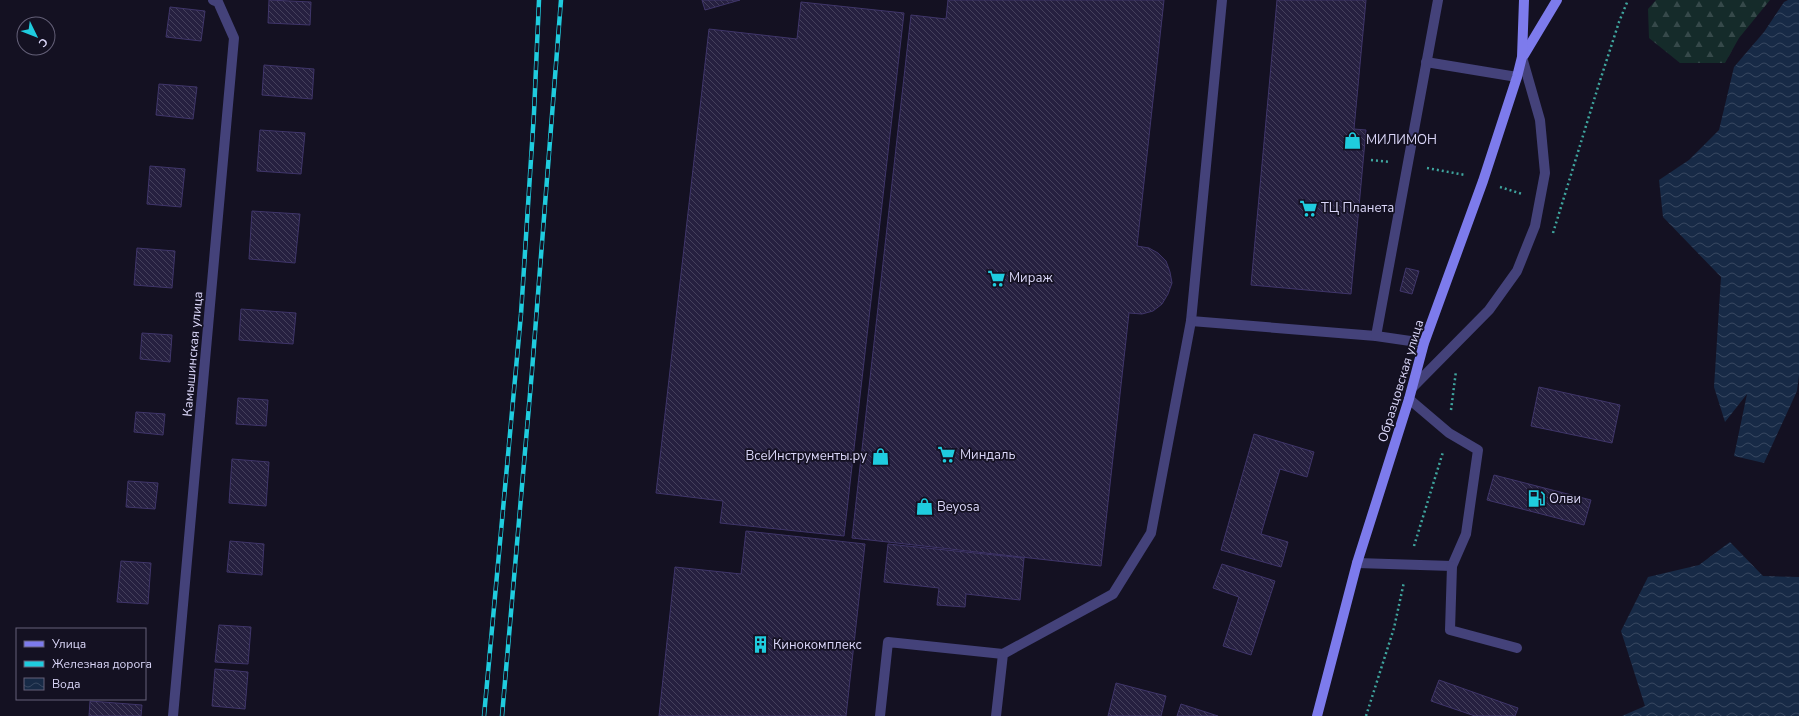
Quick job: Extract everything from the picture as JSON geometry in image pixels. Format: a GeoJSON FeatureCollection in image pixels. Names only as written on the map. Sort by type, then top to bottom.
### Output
{"type":"FeatureCollection","features":[{"type":"Feature","properties":{"kind":"main road"},"geometry":{"type":"LineString","coordinates":[[1522,57],[1524,0]]}},
{"type":"Feature","properties":{"kind":"main road"},"geometry":{"type":"LineString","coordinates":[[1522,57],[1557,0]]}},
{"type":"Feature","properties":{"kind":"main road","name":"Образцовская улица"},"geometry":{"type":"LineString","coordinates":[[1317,716],[1358,563],[1413,387],[1424,343],[1483,181],[1517,77],[1522,57]]}},
{"type":"Feature","properties":{"kind":"street","name":"Камышинская улица"},"geometry":{"type":"LineString","coordinates":[[173,716],[234,38],[218,2],[213,0]]}},
{"type":"Feature","properties":{"kind":"street"},"geometry":{"type":"LineString","coordinates":[[880,716],[888,642],[1003,654],[1113,594],[1151,533],[1191,321],[1222,0]]}},
{"type":"Feature","properties":{"kind":"street"},"geometry":{"type":"LineString","coordinates":[[1376,336],[1438,0]]}},
{"type":"Feature","properties":{"kind":"street"},"geometry":{"type":"LineString","coordinates":[[1413,387],[1489,310],[1517,271],[1535,226],[1545,173],[1540,120],[1522,57]]}},
{"type":"Feature","properties":{"kind":"street"},"geometry":{"type":"LineString","coordinates":[[1426,62],[1517,77]]}},
{"type":"Feature","properties":{"kind":"street"},"geometry":{"type":"LineString","coordinates":[[1191,321],[1376,336],[1424,343]]}},
{"type":"Feature","properties":{"kind":"street"},"geometry":{"type":"LineString","coordinates":[[1409,399],[1449,433],[1478,450],[1466,534],[1452,566],[1450,630],[1517,648]]}},
{"type":"Feature","properties":{"kind":"street"},"geometry":{"type":"LineString","coordinates":[[1358,563],[1452,566]]}},
{"type":"Feature","properties":{"kind":"street"},"geometry":{"type":"LineString","coordinates":[[996,716],[1003,654]]}},
{"type":"Feature","properties":{"kind":"path"},"geometry":{"type":"LineString","coordinates":[[1551,236],[1556,230],[1598,87],[1619,22],[1628,0]]}},
{"type":"Feature","properties":{"kind":"path"},"geometry":{"type":"LineString","coordinates":[[1366,716],[1394,628],[1408,565],[1449,433],[1456,372],[1460,366]]}},
{"type":"Feature","properties":{"kind":"green space"},"geometry":{"type":"Polygon","coordinates":[[[1656,0],[1770,0],[1739,38],[1725,63],[1680,63],[1649,38],[1648,9],[1656,0]]]}},
{"type":"Feature","properties":{"kind":"water"},"geometry":{"type":"Polygon","coordinates":[[[1788,0],[1799,0],[1799,375],[1797,391],[1764,463],[1734,456],[1747,394],[1725,422],[1714,387],[1721,277],[1663,217],[1659,180],[1689,160],[1719,130],[1734,67],[1764,32],[1784,2],[1788,0]]]}},
{"type":"Feature","properties":{"kind":"water"},"geometry":{"type":"Polygon","coordinates":[[[1730,542],[1763,576],[1799,577],[1799,716],[1622,716],[1645,706],[1621,631],[1648,577],[1699,565],[1730,542]]]}},
{"type":"Feature","properties":{"kind":"building"},"geometry":{"type":"Polygon","coordinates":[[[269,0],[311,2],[310,25],[268,23],[269,0]]]}},
{"type":"Feature","properties":{"kind":"building"},"geometry":{"type":"Polygon","coordinates":[[[702,0],[740,0],[705,10],[702,0]]]}},
{"type":"Feature","properties":{"kind":"building"},"geometry":{"type":"Polygon","coordinates":[[[948,0],[1164,0],[1137,246],[1149,248],[1158,253],[1166,261],[1172,283],[1162,304],[1153,311],[1142,314],[1129,313],[1101,566],[852,538],[911,15],[946,19],[948,0]]]}},
{"type":"Feature","properties":{"kind":"building","name":"ТЦ Планета"},"geometry":{"type":"Polygon","coordinates":[[[1277,0],[1366,0],[1354,129],[1366,130],[1351,294],[1251,285],[1277,0]]]}},
{"type":"Feature","properties":{"kind":"building"},"geometry":{"type":"Polygon","coordinates":[[[801,2],[904,13],[844,536],[720,523],[723,501],[656,493],[709,29],[797,39],[801,2]]]}},
{"type":"Feature","properties":{"kind":"building"},"geometry":{"type":"Polygon","coordinates":[[[170,7],[205,11],[201,41],[166,37],[170,7]]]}},
{"type":"Feature","properties":{"kind":"building"},"geometry":{"type":"Polygon","coordinates":[[[264,65],[314,69],[312,99],[262,95],[264,65]]]}},
{"type":"Feature","properties":{"kind":"building"},"geometry":{"type":"Polygon","coordinates":[[[159,84],[197,87],[193,119],[156,115],[159,84]]]}},
{"type":"Feature","properties":{"kind":"building"},"geometry":{"type":"Polygon","coordinates":[[[260,130],[305,133],[301,174],[257,171],[260,130]]]}},
{"type":"Feature","properties":{"kind":"building"},"geometry":{"type":"Polygon","coordinates":[[[150,166],[185,169],[181,207],[147,204],[150,166]]]}},
{"type":"Feature","properties":{"kind":"building"},"geometry":{"type":"Polygon","coordinates":[[[252,211],[300,214],[295,263],[249,259],[252,211]]]}},
{"type":"Feature","properties":{"kind":"building"},"geometry":{"type":"Polygon","coordinates":[[[137,248],[175,251],[172,288],[134,285],[137,248]]]}},
{"type":"Feature","properties":{"kind":"building"},"geometry":{"type":"Polygon","coordinates":[[[1406,268],[1419,271],[1412,294],[1400,291],[1406,268]]]}},
{"type":"Feature","properties":{"kind":"building"},"geometry":{"type":"Polygon","coordinates":[[[241,309],[296,313],[293,344],[239,340],[241,309]]]}},
{"type":"Feature","properties":{"kind":"building"},"geometry":{"type":"Polygon","coordinates":[[[142,333],[172,335],[170,362],[140,359],[142,333]]]}},
{"type":"Feature","properties":{"kind":"building"},"geometry":{"type":"Polygon","coordinates":[[[1539,387],[1620,405],[1612,443],[1531,426],[1539,387]]]}},
{"type":"Feature","properties":{"kind":"building"},"geometry":{"type":"Polygon","coordinates":[[[238,398],[268,400],[266,426],[236,424],[238,398]]]}},
{"type":"Feature","properties":{"kind":"building"},"geometry":{"type":"Polygon","coordinates":[[[136,412],[165,414],[163,435],[134,432],[136,412]]]}},
{"type":"Feature","properties":{"kind":"building"},"geometry":{"type":"Polygon","coordinates":[[[1254,434],[1314,452],[1307,477],[1280,469],[1261,534],[1288,542],[1281,567],[1221,550],[1254,434]]]}},
{"type":"Feature","properties":{"kind":"building"},"geometry":{"type":"Polygon","coordinates":[[[232,459],[269,462],[266,506],[229,503],[232,459]]]}},
{"type":"Feature","properties":{"kind":"building"},"geometry":{"type":"Polygon","coordinates":[[[1494,475],[1591,500],[1584,525],[1487,500],[1494,475]]]}},
{"type":"Feature","properties":{"kind":"building"},"geometry":{"type":"Polygon","coordinates":[[[128,481],[158,483],[155,509],[126,507],[128,481]]]}},
{"type":"Feature","properties":{"kind":"building","name":"Кинокомплекс"},"geometry":{"type":"Polygon","coordinates":[[[746,531],[865,544],[846,716],[659,716],[675,567],[741,574],[746,531]]]}},
{"type":"Feature","properties":{"kind":"building"},"geometry":{"type":"Polygon","coordinates":[[[230,541],[264,544],[262,575],[227,572],[230,541]]]}},
{"type":"Feature","properties":{"kind":"building"},"geometry":{"type":"Polygon","coordinates":[[[888,544],[1024,558],[1020,600],[966,594],[965,607],[937,605],[939,588],[884,582],[888,544]]]}},
{"type":"Feature","properties":{"kind":"building"},"geometry":{"type":"Polygon","coordinates":[[[121,561],[151,563],[148,604],[117,602],[121,561]]]}},
{"type":"Feature","properties":{"kind":"building"},"geometry":{"type":"Polygon","coordinates":[[[1222,564],[1275,581],[1251,655],[1223,646],[1239,597],[1213,588],[1222,564]]]}},
{"type":"Feature","properties":{"kind":"building"},"geometry":{"type":"Polygon","coordinates":[[[219,625],[251,627],[248,664],[215,662],[219,625]]]}},
{"type":"Feature","properties":{"kind":"building"},"geometry":{"type":"Polygon","coordinates":[[[215,669],[248,672],[245,709],[212,706],[215,669]]]}},
{"type":"Feature","properties":{"kind":"building"},"geometry":{"type":"Polygon","coordinates":[[[1439,680],[1518,708],[1515,716],[1475,716],[1431,701],[1439,680]]]}},
{"type":"Feature","properties":{"kind":"building"},"geometry":{"type":"Polygon","coordinates":[[[1116,683],[1166,696],[1161,716],[1108,716],[1116,683]]]}},
{"type":"Feature","properties":{"kind":"building"},"geometry":{"type":"Polygon","coordinates":[[[90,701],[142,705],[141,716],[89,716],[90,701]]]}},
{"type":"Feature","properties":{"kind":"building"},"geometry":{"type":"Polygon","coordinates":[[[1181,704],[1218,716],[1177,716],[1181,704]]]}},
{"type":"Feature","properties":{"kind":"railway"},"geometry":{"type":"LineString","coordinates":[[484,716],[521,314],[534,113],[539,0]]}},
{"type":"Feature","properties":{"kind":"railway"},"geometry":{"type":"LineString","coordinates":[[502,716],[532,371],[561,0]]}},
{"type":"Feature","properties":{"kind":"place","name":"МИЛИМОН"},"geometry":{"type":"Point","coordinates":[1353,140]}},
{"type":"Feature","properties":{"kind":"place","name":"ТЦ Планета"},"geometry":{"type":"Point","coordinates":[1308,208]}},
{"type":"Feature","properties":{"kind":"place","name":"Мираж"},"geometry":{"type":"Point","coordinates":[996,278]}},
{"type":"Feature","properties":{"kind":"place","name":"Миндаль"},"geometry":{"type":"Point","coordinates":[947,455]}},
{"type":"Feature","properties":{"kind":"place","name":"ВсеИнструменты.ру"},"geometry":{"type":"Point","coordinates":[880,456]}},
{"type":"Feature","properties":{"kind":"place","name":"Олви"},"geometry":{"type":"Point","coordinates":[1536,499]}},
{"type":"Feature","properties":{"kind":"place","name":"Beyosa"},"geometry":{"type":"Point","coordinates":[924,507]}},
{"type":"Feature","properties":{"kind":"place","name":"Кинокомплекс"},"geometry":{"type":"Point","coordinates":[760,645]}}]}
